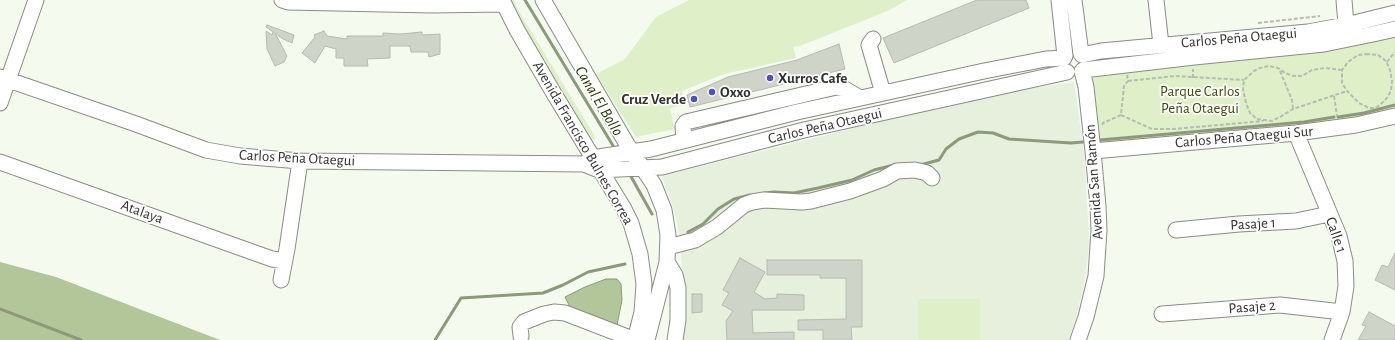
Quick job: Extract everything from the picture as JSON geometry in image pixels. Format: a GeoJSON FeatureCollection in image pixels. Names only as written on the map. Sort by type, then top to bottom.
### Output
{"type":"FeatureCollection","features":[{"type":"Feature","properties":{"kind":"street"},"geometry":{"type":"LineString","coordinates":[[0,103],[4,79],[36,0]]}},
{"type":"Feature","properties":{"kind":"street"},"geometry":{"type":"LineString","coordinates":[[282,0],[288,2],[424,5],[503,2]]}},
{"type":"Feature","properties":{"kind":"street"},"geometry":{"type":"LineString","coordinates":[[543,0],[629,153],[638,168],[654,185],[664,210],[668,247],[667,262],[647,340]]}},
{"type":"Feature","properties":{"kind":"street"},"geometry":{"type":"LineString","coordinates":[[1059,0],[1065,62],[1075,74],[1082,62],[1072,52],[1065,62]]}},
{"type":"Feature","properties":{"kind":"street","name":"Avenida San Ramón"},"geometry":{"type":"LineString","coordinates":[[1074,0],[1086,87],[1098,206],[1098,253],[1096,276],[1086,317],[1078,340]]}},
{"type":"Feature","properties":{"kind":"street"},"geometry":{"type":"LineString","coordinates":[[1156,0],[1161,45]]}},
{"type":"Feature","properties":{"kind":"street"},"geometry":{"type":"LineString","coordinates":[[1344,0],[1346,25]]}},
{"type":"Feature","properties":{"kind":"street","name":"Avenida Francisco Bulnes Correa"},"geometry":{"type":"LineString","coordinates":[[503,2],[553,92],[598,164],[631,223],[640,254],[643,277],[642,312],[635,340]]}},
{"type":"Feature","properties":{"kind":"street","name":"Carlos Peña Otaegui"},"geometry":{"type":"LineString","coordinates":[[1082,62],[1101,50],[1308,32],[1346,25],[1395,13]]}},
{"type":"Feature","properties":{"kind":"street","name":"Carlos Peña Otaegui"},"geometry":{"type":"LineString","coordinates":[[1082,62],[1142,62],[1324,44],[1395,29]]}},
{"type":"Feature","properties":{"kind":"street"},"geometry":{"type":"LineString","coordinates":[[873,39],[869,45],[883,93]]}},
{"type":"Feature","properties":{"kind":"street"},"geometry":{"type":"LineString","coordinates":[[1138,47],[1134,50],[1134,56],[1137,60],[1142,62]]}},
{"type":"Feature","properties":{"kind":"street","name":"Carlos Peña Otaegui"},"geometry":{"type":"LineString","coordinates":[[4,79],[206,150],[240,156],[300,160],[598,164],[638,168],[662,167],[1065,62]]}},
{"type":"Feature","properties":{"kind":"street","name":"Carlos Peña Otaegui"},"geometry":{"type":"LineString","coordinates":[[598,164],[629,153],[860,98],[984,71],[1065,62]]}},
{"type":"Feature","properties":{"kind":"street"},"geometry":{"type":"LineString","coordinates":[[684,140],[683,126],[686,122],[836,87],[843,88],[860,98]]}},
{"type":"Feature","properties":{"kind":"street"},"geometry":{"type":"LineString","coordinates":[[819,108],[816,112],[816,118],[819,123],[824,126]]}},
{"type":"Feature","properties":{"kind":"street"},"geometry":{"type":"LineString","coordinates":[[797,112],[801,114],[805,122],[804,130]]}},
{"type":"Feature","properties":{"kind":"street","name":"Carlos Peña Otaegui Sur"},"geometry":{"type":"LineString","coordinates":[[1093,151],[1296,133],[1339,127],[1395,116]]}},
{"type":"Feature","properties":{"kind":"street","name":"Calle 1"},"geometry":{"type":"LineString","coordinates":[[1296,133],[1339,236],[1344,261],[1346,286],[1342,312],[1332,340]]}},
{"type":"Feature","properties":{"kind":"street"},"geometry":{"type":"LineString","coordinates":[[281,280],[300,160]]}},
{"type":"Feature","properties":{"kind":"street","name":"Atalaya"},"geometry":{"type":"LineString","coordinates":[[0,162],[272,259],[284,261]]}},
{"type":"Feature","properties":{"kind":"street"},"geometry":{"type":"LineString","coordinates":[[668,247],[695,240],[717,226],[744,205],[752,202],[764,200],[794,202],[811,200],[850,191],[883,179],[897,171],[915,170],[927,173],[932,178]]}},
{"type":"Feature","properties":{"kind":"street","name":"Pasaje 1"},"geometry":{"type":"LineString","coordinates":[[1176,230],[1238,224],[1296,222],[1329,214]]}},
{"type":"Feature","properties":{"kind":"street"},"geometry":{"type":"LineString","coordinates":[[667,262],[675,275],[678,288],[678,320],[675,340]]}},
{"type":"Feature","properties":{"kind":"street","name":"Pasaje 2"},"geometry":{"type":"LineString","coordinates":[[1162,314],[1280,305],[1342,312]]}},
{"type":"Feature","properties":{"kind":"street"},"geometry":{"type":"LineString","coordinates":[[521,336],[520,327],[524,322],[544,314],[554,312],[565,313],[635,340]]}},
{"type":"Feature","properties":{"kind":"path"},"geometry":{"type":"LineString","coordinates":[[1254,24],[1324,16]]}},
{"type":"Feature","properties":{"kind":"path"},"geometry":{"type":"LineString","coordinates":[[1387,62],[1395,52]]}},
{"type":"Feature","properties":{"kind":"path"},"geometry":{"type":"LineString","coordinates":[[1358,55],[1378,55],[1387,62],[1393,85],[1387,98],[1380,105],[1374,108],[1369,108],[1359,103],[1347,91],[1342,83],[1342,70],[1348,62],[1358,55]]}},
{"type":"Feature","properties":{"kind":"path"},"geometry":{"type":"LineString","coordinates":[[1269,61],[1269,66]]}},
{"type":"Feature","properties":{"kind":"path"},"geometry":{"type":"LineString","coordinates":[[1265,121],[1257,119],[1250,113],[1246,103],[1243,89],[1244,80],[1254,71],[1269,66],[1294,76],[1302,76],[1312,70],[1326,68],[1342,70]]}},
{"type":"Feature","properties":{"kind":"path"},"geometry":{"type":"LineString","coordinates":[[1193,78],[1194,67]]}},
{"type":"Feature","properties":{"kind":"path"},"geometry":{"type":"LineString","coordinates":[[1280,70],[1292,100],[1293,109]]}},
{"type":"Feature","properties":{"kind":"path"},"geometry":{"type":"LineString","coordinates":[[1122,115],[1124,86],[1128,81],[1175,76],[1244,80]]}},
{"type":"Feature","properties":{"kind":"path"},"geometry":{"type":"LineString","coordinates":[[1091,134],[1102,129],[1103,123],[1122,115],[1152,129],[1174,129],[1272,121],[1280,118],[1293,109],[1347,91]]}},
{"type":"Feature","properties":{"kind":"path"},"geometry":{"type":"LineString","coordinates":[[1334,96],[1339,127]]}},
{"type":"Feature","properties":{"kind":"shaded area"},"geometry":{"type":"Polygon","coordinates":[[[1074,82],[1084,153],[1089,239],[1083,289],[1074,325],[1068,340],[682,340],[685,314],[683,273],[678,227],[675,213],[662,176],[898,117],[1015,91],[1074,82]]]}},
{"type":"Feature","properties":{"kind":"shaded area"},"geometry":{"type":"Polygon","coordinates":[[[0,262],[56,277],[220,340],[0,340],[0,262]]]}},
{"type":"Feature","properties":{"kind":"shaded area"},"geometry":{"type":"Polygon","coordinates":[[[606,279],[617,279],[621,284],[622,300],[617,325],[613,330],[573,313],[565,297],[606,279]]]}},
{"type":"Feature","properties":{"kind":"green space"},"geometry":{"type":"Polygon","coordinates":[[[504,0],[514,0],[517,8],[596,138],[588,141],[504,0]]]}},
{"type":"Feature","properties":{"kind":"green space"},"geometry":{"type":"Polygon","coordinates":[[[689,0],[907,0],[890,10],[800,46],[793,47],[796,58],[724,74],[682,91],[685,105],[670,108],[675,129],[636,137],[596,74],[625,59],[656,17],[689,0]]]}},
{"type":"Feature","properties":{"kind":"green space","name":"Parque Carlos Peña Otaegui"},"geometry":{"type":"Polygon","coordinates":[[[1395,34],[1395,107],[1351,119],[1241,133],[1097,146],[1090,80],[1094,74],[1395,34]]]}},
{"type":"Feature","properties":{"kind":"green space"},"geometry":{"type":"Polygon","coordinates":[[[918,299],[980,299],[980,340],[918,340],[918,299]]]}},
{"type":"Feature","properties":{"kind":"building"},"geometry":{"type":"Polygon","coordinates":[[[977,0],[1026,0],[1029,8],[894,63],[883,38],[977,0]]]}},
{"type":"Feature","properties":{"kind":"building"},"geometry":{"type":"Polygon","coordinates":[[[267,25],[294,35],[292,43],[275,33],[287,56],[284,62],[275,66],[267,49],[266,31],[272,35],[273,32],[266,27],[267,25]]]}},
{"type":"Feature","properties":{"kind":"building"},"geometry":{"type":"Polygon","coordinates":[[[324,31],[327,36],[347,39],[347,36],[383,36],[383,33],[400,34],[422,32],[422,35],[440,34],[440,54],[429,57],[428,52],[411,52],[410,46],[390,46],[390,58],[367,59],[368,66],[344,66],[344,58],[336,58],[336,49],[325,46],[315,63],[302,53],[315,37],[314,35],[324,31]]]}},
{"type":"Feature","properties":{"kind":"building"},"geometry":{"type":"Polygon","coordinates":[[[839,44],[845,69],[690,107],[687,95],[728,77],[797,60],[839,44]]]}},
{"type":"Feature","properties":{"kind":"building"},"geometry":{"type":"Polygon","coordinates":[[[1395,253],[1395,290],[1375,280],[1382,265],[1388,267],[1395,253]]]}},
{"type":"Feature","properties":{"kind":"building"},"geometry":{"type":"Polygon","coordinates":[[[740,258],[765,272],[754,292],[765,299],[777,298],[777,294],[804,295],[804,310],[752,310],[753,333],[794,332],[794,340],[727,340],[726,321],[733,311],[722,305],[729,293],[723,290],[740,258]]]}},
{"type":"Feature","properties":{"kind":"building"},"geometry":{"type":"Polygon","coordinates":[[[767,260],[862,260],[862,327],[851,327],[852,340],[823,340],[823,330],[798,330],[798,320],[846,319],[846,278],[820,278],[820,275],[767,275],[767,260]]]}},
{"type":"Feature","properties":{"kind":"building"},"geometry":{"type":"Polygon","coordinates":[[[692,294],[702,294],[702,312],[692,313],[692,294]]]}},
{"type":"Feature","properties":{"kind":"building"},"geometry":{"type":"Polygon","coordinates":[[[1369,312],[1395,326],[1395,340],[1358,340],[1366,326],[1362,325],[1369,312]]]}},
{"type":"Feature","properties":{"kind":"waterway","name":"Canal El Bollo"},"geometry":{"type":"LineString","coordinates":[[525,0],[615,149]]}},
{"type":"Feature","properties":{"kind":"waterway"},"geometry":{"type":"LineString","coordinates":[[1338,117],[1364,113],[1395,105]]}},
{"type":"Feature","properties":{"kind":"waterway"},"geometry":{"type":"LineString","coordinates":[[1100,140],[1304,122],[1334,117]]}},
{"type":"Feature","properties":{"kind":"waterway"},"geometry":{"type":"LineString","coordinates":[[920,165],[939,160],[946,149],[959,139],[978,132],[993,133],[1009,139],[1071,143],[1083,142]]}},
{"type":"Feature","properties":{"kind":"waterway"},"geometry":{"type":"LineString","coordinates":[[764,193],[794,193],[818,188],[852,180],[874,170],[894,165]]}},
{"type":"Feature","properties":{"kind":"waterway","name":"Canal El Bollo"},"geometry":{"type":"LineString","coordinates":[[629,173],[652,214]]}},
{"type":"Feature","properties":{"kind":"waterway"},"geometry":{"type":"LineString","coordinates":[[688,232],[703,224],[718,209],[734,199],[750,195]]}},
{"type":"Feature","properties":{"kind":"waterway"},"geometry":{"type":"LineString","coordinates":[[435,340],[461,298],[543,293],[563,285],[588,272],[625,264]]}},
{"type":"Feature","properties":{"kind":"waterway"},"geometry":{"type":"LineString","coordinates":[[0,309],[81,340]]}},
{"type":"Feature","properties":{"kind":"place","name":"Xurros Cafe"},"geometry":{"type":"Point","coordinates":[770,78]}},
{"type":"Feature","properties":{"kind":"place","name":"Oxxo"},"geometry":{"type":"Point","coordinates":[712,92]}},
{"type":"Feature","properties":{"kind":"place","name":"Cruz Verde"},"geometry":{"type":"Point","coordinates":[694,99]}}]}
